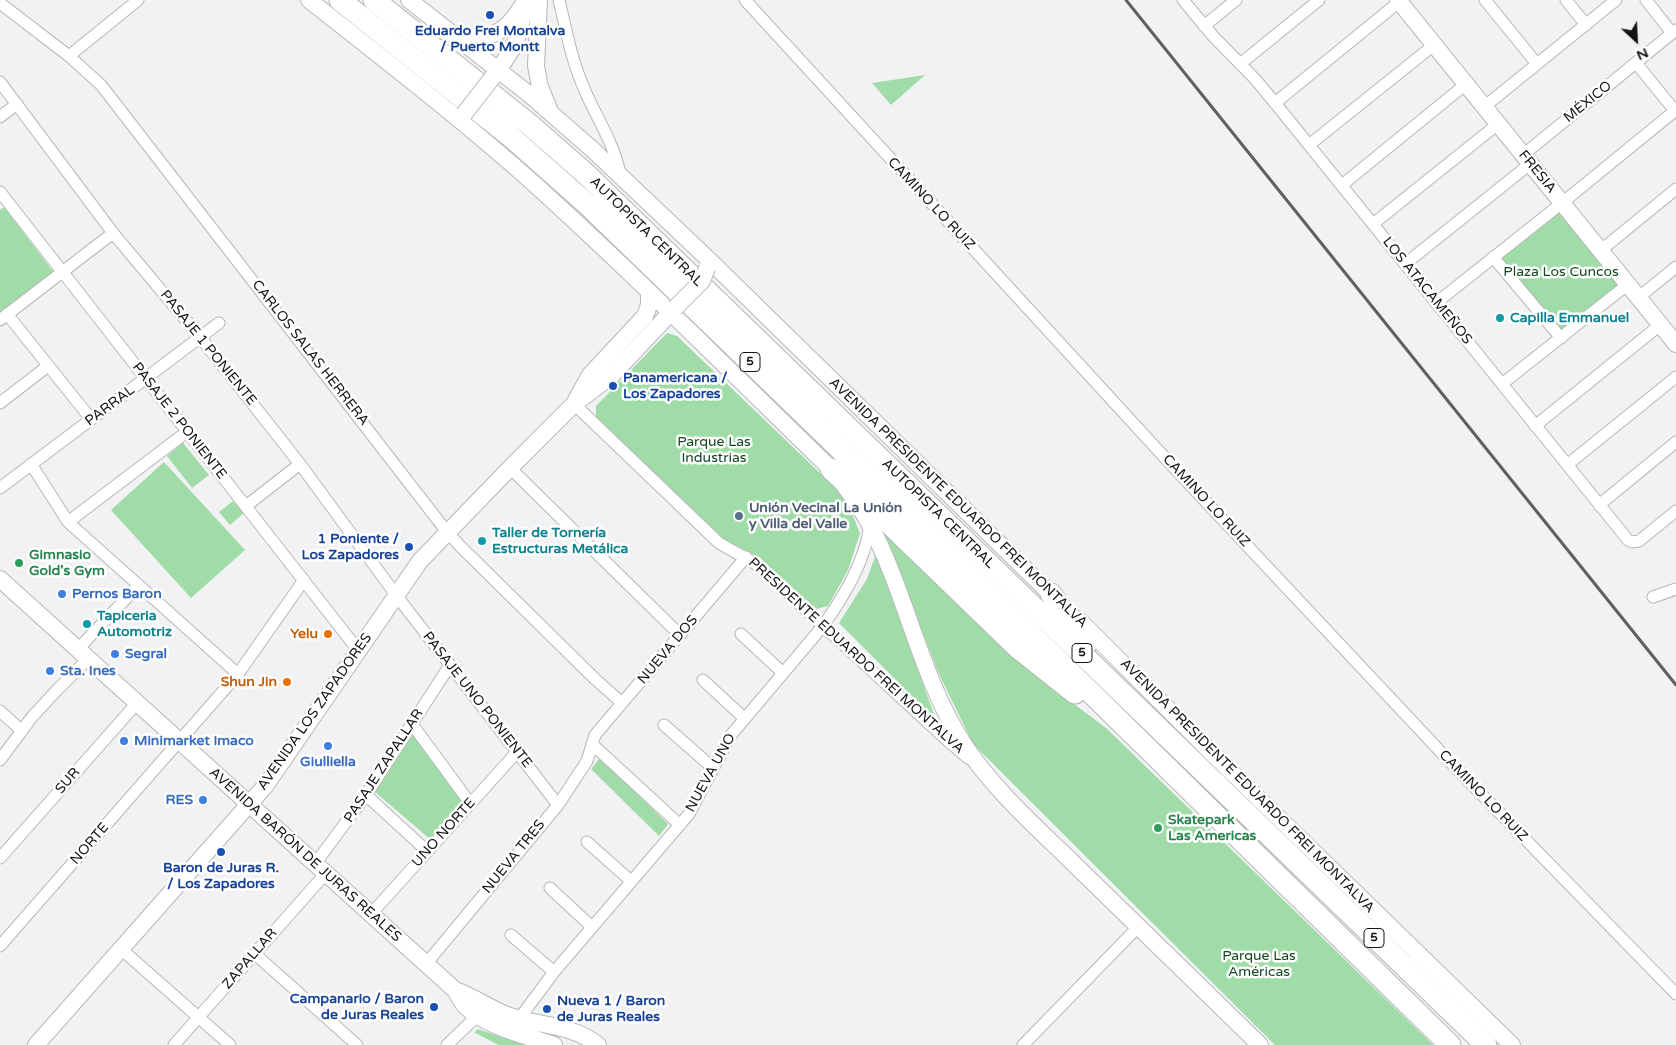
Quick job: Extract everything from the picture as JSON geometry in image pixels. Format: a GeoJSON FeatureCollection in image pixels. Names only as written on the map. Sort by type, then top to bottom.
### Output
{"type":"FeatureCollection","features":[{"type":"Feature","properties":{"kind":"highway","name":"AUTOPISTA CENTRAL"},"geometry":{"type":"LineString","coordinates":[[340,0],[461,96],[588,205],[1026,628],[1450,1045]]}},
{"type":"Feature","properties":{"kind":"highway","name":"AUTOPISTA CENTRAL"},"geometry":{"type":"LineString","coordinates":[[374,0],[530,125],[587,175],[1486,1045]]}},
{"type":"Feature","properties":{"kind":"highway"},"geometry":{"type":"LineString","coordinates":[[831,469],[851,486],[1017,647],[1143,744]]}},
{"type":"Feature","properties":{"kind":"highway"},"geometry":{"type":"LineString","coordinates":[[1051,594],[1135,704]]}},
{"type":"Feature","properties":{"kind":"main road"},"geometry":{"type":"LineString","coordinates":[[309,0],[462,117],[649,292],[673,311],[831,469],[851,494],[870,526],[891,571],[936,693],[963,743],[982,769],[1022,813],[1260,1045]]}},
{"type":"Feature","properties":{"kind":"main road","name":"AVENIDA PRESIDENTE EDUARDO FREI MONTALVA"},"geometry":{"type":"LineString","coordinates":[[409,0],[453,34],[495,74],[550,111],[620,174],[706,262],[1086,627],[1512,1045]]}},
{"type":"Feature","properties":{"kind":"main road"},"geometry":{"type":"LineString","coordinates":[[462,117],[515,45],[529,1]]}},
{"type":"Feature","properties":{"kind":"main road"},"geometry":{"type":"LineString","coordinates":[[453,34],[469,38],[492,35],[509,24],[529,1]]}},
{"type":"Feature","properties":{"kind":"main road"},"geometry":{"type":"LineString","coordinates":[[529,1],[540,87],[550,111]]}},
{"type":"Feature","properties":{"kind":"main road","name":"FRESIA"},"geometry":{"type":"LineString","coordinates":[[1398,1],[1676,344]]}},
{"type":"Feature","properties":{"kind":"main road","name":"AVENIDA LOS ZAPADORES"},"geometry":{"type":"LineString","coordinates":[[36,1045],[278,769],[420,561],[574,404],[611,376],[704,279],[706,262]]}},
{"type":"Feature","properties":{"kind":"main road","name":"AVENIDA LOS ZAPADORES"},"geometry":{"type":"LineString","coordinates":[[574,404],[590,375],[645,316],[649,305],[649,292]]}},
{"type":"Feature","properties":{"kind":"main road","name":"AVENIDA BARÓN DE JURAS REALES"},"geometry":{"type":"LineString","coordinates":[[0,579],[426,964],[454,990],[465,1005],[478,1015],[514,1024],[571,1030],[585,1036],[598,1045]]}},
{"type":"Feature","properties":{"kind":"main road","name":"AVENIDA BARÓN DE JURAS REALES"},"geometry":{"type":"LineString","coordinates":[[454,990],[498,1011],[514,1024],[554,1045]]}},
{"type":"Feature","properties":{"kind":"street"},"geometry":{"type":"LineString","coordinates":[[69,56],[138,0]]}},
{"type":"Feature","properties":{"kind":"street"},"geometry":{"type":"LineString","coordinates":[[559,0],[574,63],[611,143],[620,174]]}},
{"type":"Feature","properties":{"kind":"street","name":"CAMINO LO RUIZ"},"geometry":{"type":"LineString","coordinates":[[744,0],[1178,472],[1453,765],[1676,994]]}},
{"type":"Feature","properties":{"kind":"street","name":"LOS ATACAMEÑOS"},"geometry":{"type":"LineString","coordinates":[[1183,0],[1204,26],[1276,103],[1628,540],[1632,542],[1639,541],[1676,511]]}},
{"type":"Feature","properties":{"kind":"street"},"geometry":{"type":"LineString","coordinates":[[1204,26],[1236,0]]}},
{"type":"Feature","properties":{"kind":"street"},"geometry":{"type":"LineString","coordinates":[[1240,64],[1319,0]]}},
{"type":"Feature","properties":{"kind":"street"},"geometry":{"type":"LineString","coordinates":[[1485,0],[1537,64]]}},
{"type":"Feature","properties":{"kind":"street"},"geometry":{"type":"LineString","coordinates":[[1566,0],[1586,25]]}},
{"type":"Feature","properties":{"kind":"street"},"geometry":{"type":"LineString","coordinates":[[1484,107],[1616,0]]}},
{"type":"Feature","properties":{"kind":"street"},"geometry":{"type":"LineString","coordinates":[[1646,0],[1674,32]]}},
{"type":"Feature","properties":{"kind":"street"},"geometry":{"type":"LineString","coordinates":[[1276,103],[1398,1]]}},
{"type":"Feature","properties":{"kind":"street","name":"CARLOS SALAS HERRERA"},"geometry":{"type":"LineString","coordinates":[[0,3],[69,56],[93,76],[112,96],[447,532],[594,679],[622,703]]}},
{"type":"Feature","properties":{"kind":"street","name":"MÉXICO"},"geometry":{"type":"LineString","coordinates":[[1405,264],[1674,32]]}},
{"type":"Feature","properties":{"kind":"street"},"geometry":{"type":"LineString","coordinates":[[1309,144],[1434,45]]}},
{"type":"Feature","properties":{"kind":"street"},"geometry":{"type":"LineString","coordinates":[[1436,303],[1675,110],[1636,63]]}},
{"type":"Feature","properties":{"kind":"street","name":"PASAJE 1 PONIENTE"},"geometry":{"type":"LineString","coordinates":[[0,82],[113,233],[200,337],[300,464],[396,595]]}},
{"type":"Feature","properties":{"kind":"street"},"geometry":{"type":"LineString","coordinates":[[1342,185],[1466,84]]}},
{"type":"Feature","properties":{"kind":"street"},"geometry":{"type":"LineString","coordinates":[[0,117],[17,104]]}},
{"type":"Feature","properties":{"kind":"street"},"geometry":{"type":"LineString","coordinates":[[1373,224],[1498,124]]}},
{"type":"Feature","properties":{"kind":"street"},"geometry":{"type":"LineString","coordinates":[[1600,251],[1676,189]]}},
{"type":"Feature","properties":{"kind":"street","name":"PASAJE 2 PONIENTE"},"geometry":{"type":"LineString","coordinates":[[2,198],[188,431],[358,650]]}},
{"type":"Feature","properties":{"kind":"street"},"geometry":{"type":"LineString","coordinates":[[91,420],[48,366],[3,317],[113,233]]}},
{"type":"Feature","properties":{"kind":"street"},"geometry":{"type":"LineString","coordinates":[[1494,257],[1561,338]]}},
{"type":"Feature","properties":{"kind":"street"},"geometry":{"type":"LineString","coordinates":[[1638,298],[1676,267]]}},
{"type":"Feature","properties":{"kind":"street"},"geometry":{"type":"LineString","coordinates":[[1502,384],[1628,284]]}},
{"type":"Feature","properties":{"kind":"street","name":"PARRAL"},"geometry":{"type":"LineString","coordinates":[[0,488],[219,323]]}},
{"type":"Feature","properties":{"kind":"street"},"geometry":{"type":"LineString","coordinates":[[1535,426],[1660,325]]}},
{"type":"Feature","properties":{"kind":"street"},"geometry":{"type":"LineString","coordinates":[[0,403],[48,366]]}},
{"type":"Feature","properties":{"kind":"street"},"geometry":{"type":"LineString","coordinates":[[1567,465],[1676,376]]}},
{"type":"Feature","properties":{"kind":"street","name":"PRESIDENTE EDUARDO FREI MONTALVA"},"geometry":{"type":"LineString","coordinates":[[574,404],[719,543],[756,564],[948,741],[982,769]]}},
{"type":"Feature","properties":{"kind":"street"},"geometry":{"type":"LineString","coordinates":[[68,522],[188,431]]}},
{"type":"Feature","properties":{"kind":"street"},"geometry":{"type":"LineString","coordinates":[[1599,505],[1676,442]]}},
{"type":"Feature","properties":{"kind":"street"},"geometry":{"type":"LineString","coordinates":[[31,464],[68,522],[238,674]]}},
{"type":"Feature","properties":{"kind":"street"},"geometry":{"type":"LineString","coordinates":[[246,506],[300,464]]}},
{"type":"Feature","properties":{"kind":"street"},"geometry":{"type":"LineString","coordinates":[[510,468],[680,635]]}},
{"type":"Feature","properties":{"kind":"street","name":"NUEVA UNO"},"geometry":{"type":"LineString","coordinates":[[514,1024],[554,972],[689,814],[731,736],[834,611],[861,561],[867,544],[870,526]]}},
{"type":"Feature","properties":{"kind":"street","name":"NUEVA DOS"},"geometry":{"type":"LineString","coordinates":[[592,744],[595,735],[746,557]]}},
{"type":"Feature","properties":{"kind":"street","name":"NORTE"},"geometry":{"type":"LineString","coordinates":[[0,946],[238,674],[304,580]]}},
{"type":"Feature","properties":{"kind":"street"},"geometry":{"type":"LineString","coordinates":[[0,760],[138,586]]}},
{"type":"Feature","properties":{"kind":"street"},"geometry":{"type":"LineString","coordinates":[[1653,597],[1676,588]]}},
{"type":"Feature","properties":{"kind":"street","name":"PASAJE UNO PONIENTE"},"geometry":{"type":"LineString","coordinates":[[396,595],[558,805]]}},
{"type":"Feature","properties":{"kind":"street"},"geometry":{"type":"LineString","coordinates":[[741,634],[783,673]]}},
{"type":"Feature","properties":{"kind":"street","name":"PASAJE ZAPALLAR"},"geometry":{"type":"LineString","coordinates":[[321,869],[366,795],[450,665]]}},
{"type":"Feature","properties":{"kind":"street"},"geometry":{"type":"LineString","coordinates":[[703,680],[744,718]]}},
{"type":"Feature","properties":{"kind":"street","name":"SUR"},"geometry":{"type":"LineString","coordinates":[[0,858],[137,703]]}},
{"type":"Feature","properties":{"kind":"street"},"geometry":{"type":"LineString","coordinates":[[0,712],[22,731]]}},
{"type":"Feature","properties":{"kind":"street"},"geometry":{"type":"LineString","coordinates":[[412,724],[470,803]]}},
{"type":"Feature","properties":{"kind":"street"},"geometry":{"type":"LineString","coordinates":[[664,725],[713,768]]}},
{"type":"Feature","properties":{"kind":"street"},"geometry":{"type":"LineString","coordinates":[[592,744],[680,825]]}},
{"type":"Feature","properties":{"kind":"street","name":"NUEVA TRES"},"geometry":{"type":"LineString","coordinates":[[426,964],[558,805],[587,762],[592,744]]}},
{"type":"Feature","properties":{"kind":"street","name":"UNO NORTE"},"geometry":{"type":"LineString","coordinates":[[371,914],[517,752]]}},
{"type":"Feature","properties":{"kind":"street"},"geometry":{"type":"LineString","coordinates":[[366,795],[427,852]]}},
{"type":"Feature","properties":{"kind":"street"},"geometry":{"type":"LineString","coordinates":[[587,842],[631,881]]}},
{"type":"Feature","properties":{"kind":"street","name":"ZAPALLAR"},"geometry":{"type":"LineString","coordinates":[[174,1045],[255,954],[321,869]]}},
{"type":"Feature","properties":{"kind":"street"},"geometry":{"type":"LineString","coordinates":[[550,888],[592,927]]}},
{"type":"Feature","properties":{"kind":"street"},"geometry":{"type":"LineString","coordinates":[[1023,1045],[1138,927]]}},
{"type":"Feature","properties":{"kind":"street"},"geometry":{"type":"LineString","coordinates":[[511,935],[554,972]]}},
{"type":"Feature","properties":{"kind":"street"},"geometry":{"type":"LineString","coordinates":[[121,949],[230,1045]]}},
{"type":"Feature","properties":{"kind":"street"},"geometry":{"type":"LineString","coordinates":[[255,954],[357,1045]]}},
{"type":"Feature","properties":{"kind":"street"},"geometry":{"type":"LineString","coordinates":[[448,1045],[478,1015]]}},
{"type":"Feature","properties":{"kind":"green space"},"geometry":{"type":"Polygon","coordinates":[[[925,75],[891,105],[872,83],[925,75]]]}},
{"type":"Feature","properties":{"kind":"green space"},"geometry":{"type":"Polygon","coordinates":[[[4,207],[54,273],[0,314],[0,210],[4,207]]]}},
{"type":"Feature","properties":{"kind":"green space","name":"Plaza Los Cuncos"},"geometry":{"type":"Polygon","coordinates":[[[1561,207],[1623,285],[1561,334],[1497,258],[1561,207]]]}},
{"type":"Feature","properties":{"kind":"green space","name":"Parque Las Industrias"},"geometry":{"type":"Polygon","coordinates":[[[667,333],[677,336],[845,497],[860,533],[848,570],[828,606],[816,609],[760,558],[717,535],[596,417],[596,406],[667,333]]]}},
{"type":"Feature","properties":{"kind":"green space"},"geometry":{"type":"Polygon","coordinates":[[[183,443],[209,475],[192,488],[167,456],[183,443]]]}},
{"type":"Feature","properties":{"kind":"green space"},"geometry":{"type":"Polygon","coordinates":[[[164,462],[245,550],[191,598],[111,510],[164,462]]]}},
{"type":"Feature","properties":{"kind":"green space"},"geometry":{"type":"Polygon","coordinates":[[[233,501],[244,513],[230,525],[219,512],[233,501]]]}},
{"type":"Feature","properties":{"kind":"green space","name":"Parque Las Américas"},"geometry":{"type":"Polygon","coordinates":[[[883,532],[1018,662],[1106,728],[1433,1045],[1275,1045],[973,744],[939,674],[883,532]]]}},
{"type":"Feature","properties":{"kind":"green space"},"geometry":{"type":"Polygon","coordinates":[[[876,554],[936,720],[839,623],[867,579],[876,554]]]}},
{"type":"Feature","properties":{"kind":"green space"},"geometry":{"type":"Polygon","coordinates":[[[413,734],[465,803],[431,840],[375,792],[413,734]]]}},
{"type":"Feature","properties":{"kind":"green space"},"geometry":{"type":"Polygon","coordinates":[[[600,758],[668,824],[659,836],[591,769],[600,758]]]}},
{"type":"Feature","properties":{"kind":"green space"},"geometry":{"type":"Polygon","coordinates":[[[477,1029],[525,1045],[499,1045],[475,1033],[477,1029]]]}},
{"type":"Feature","properties":{"kind":"railway"},"geometry":{"type":"LineString","coordinates":[[1126,0],[1676,685]]}},
{"type":"Feature","properties":{"kind":"place","name":"Eduardo Frei Montalva / Puerto Montt"},"geometry":{"type":"Point","coordinates":[490,15]}},
{"type":"Feature","properties":{"kind":"place","name":"Capilla Emmanuel"},"geometry":{"type":"Point","coordinates":[1500,318]}},
{"type":"Feature","properties":{"kind":"place","name":"Panamericana / Los Zapadores"},"geometry":{"type":"Point","coordinates":[613,386]}},
{"type":"Feature","properties":{"kind":"place","name":"Unión Vecinal La Unión y Villa del Valle"},"geometry":{"type":"Point","coordinates":[739,516]}},
{"type":"Feature","properties":{"kind":"place","name":"Taller de Tornería Estructuras Metálica"},"geometry":{"type":"Point","coordinates":[482,541]}},
{"type":"Feature","properties":{"kind":"place","name":"1 Poniente / Los Zapadores"},"geometry":{"type":"Point","coordinates":[409,547]}},
{"type":"Feature","properties":{"kind":"place","name":"Gimnasio Gold's Gym"},"geometry":{"type":"Point","coordinates":[19,563]}},
{"type":"Feature","properties":{"kind":"place","name":"Pernos Baron"},"geometry":{"type":"Point","coordinates":[62,594]}},
{"type":"Feature","properties":{"kind":"place","name":"Tapiceria Automotriz"},"geometry":{"type":"Point","coordinates":[87,624]}},
{"type":"Feature","properties":{"kind":"place","name":"Yelu"},"geometry":{"type":"Point","coordinates":[328,634]}},
{"type":"Feature","properties":{"kind":"place","name":"Segral"},"geometry":{"type":"Point","coordinates":[115,654]}},
{"type":"Feature","properties":{"kind":"place","name":"Sta. Ines"},"geometry":{"type":"Point","coordinates":[50,671]}},
{"type":"Feature","properties":{"kind":"place","name":"Shun Jin"},"geometry":{"type":"Point","coordinates":[287,682]}},
{"type":"Feature","properties":{"kind":"place","name":"Minimarket Imaco"},"geometry":{"type":"Point","coordinates":[124,741]}},
{"type":"Feature","properties":{"kind":"place","name":"Giulliella"},"geometry":{"type":"Point","coordinates":[328,746]}},
{"type":"Feature","properties":{"kind":"place","name":"RES"},"geometry":{"type":"Point","coordinates":[203,800]}},
{"type":"Feature","properties":{"kind":"place","name":"Skatepark Las Americas"},"geometry":{"type":"Point","coordinates":[1158,828]}},
{"type":"Feature","properties":{"kind":"place","name":"Baron de Juras R. / Los Zapadores"},"geometry":{"type":"Point","coordinates":[221,852]}},
{"type":"Feature","properties":{"kind":"place","name":"Campanario / Baron de Juras Reales"},"geometry":{"type":"Point","coordinates":[434,1007]}},
{"type":"Feature","properties":{"kind":"place","name":"Nueva 1 / Baron de Juras Reales"},"geometry":{"type":"Point","coordinates":[547,1009]}}]}
